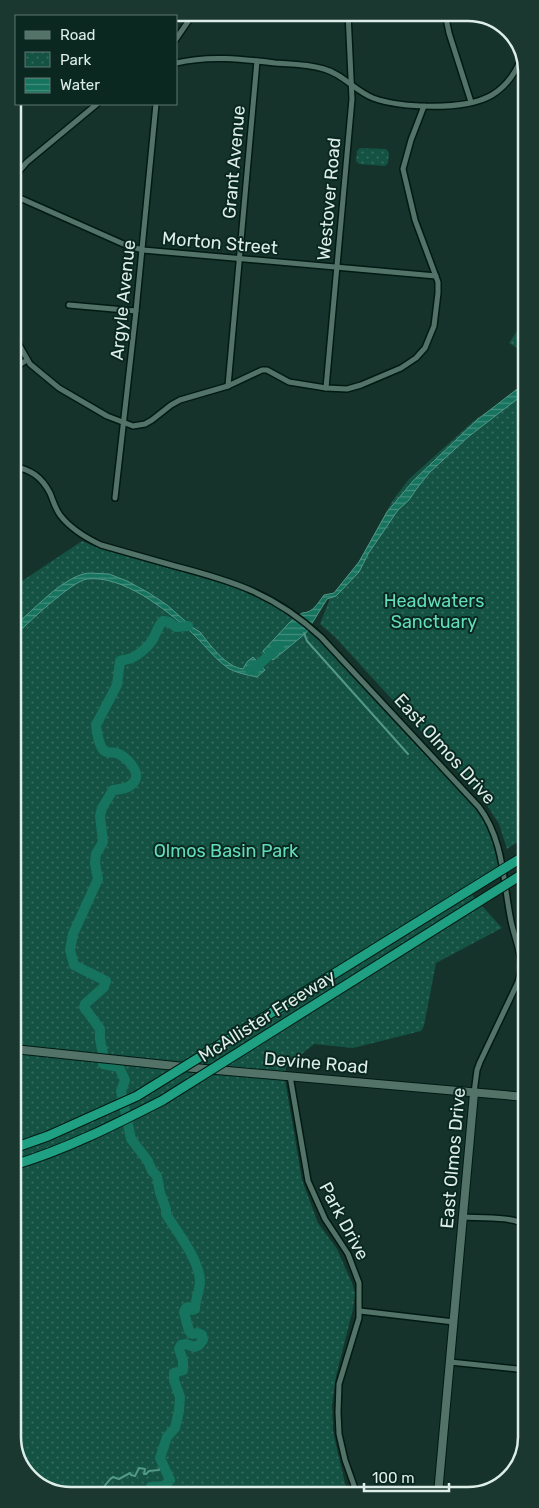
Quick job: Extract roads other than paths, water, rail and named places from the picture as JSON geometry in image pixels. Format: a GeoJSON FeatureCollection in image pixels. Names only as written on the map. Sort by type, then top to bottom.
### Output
{"type":"FeatureCollection","features":[{"type":"Feature","properties":{"kind":"highway","name":"McAllister Freeway"},"geometry":{"type":"LineString","coordinates":[[21,1146],[48,1136],[137,1096],[518,860]]}},
{"type":"Feature","properties":{"kind":"highway","name":"McAllister Freeway"},"geometry":{"type":"LineString","coordinates":[[21,1163],[103,1132],[162,1100],[518,877]]}},
{"type":"Feature","properties":{"kind":"street"},"geometry":{"type":"LineString","coordinates":[[178,35],[188,21]]}},
{"type":"Feature","properties":{"kind":"street","name":"Westover Road"},"geometry":{"type":"LineString","coordinates":[[326,388],[352,99],[348,21]]}},
{"type":"Feature","properties":{"kind":"street"},"geometry":{"type":"LineString","coordinates":[[446,21],[471,102]]}},
{"type":"Feature","properties":{"kind":"street"},"geometry":{"type":"LineString","coordinates":[[178,63],[216,58],[308,66],[323,69],[344,78],[370,97],[388,103],[424,106],[484,99],[504,87],[517,67]]}},
{"type":"Feature","properties":{"kind":"street","name":"Grant Avenue"},"geometry":{"type":"LineString","coordinates":[[228,386],[257,61]]}},
{"type":"Feature","properties":{"kind":"street"},"geometry":{"type":"LineString","coordinates":[[21,169],[96,105]]}},
{"type":"Feature","properties":{"kind":"street","name":"Argyle Avenue"},"geometry":{"type":"LineString","coordinates":[[115,498],[143,250],[156,105]]}},
{"type":"Feature","properties":{"kind":"street"},"geometry":{"type":"LineString","coordinates":[[21,349],[27,360],[45,377],[73,398],[107,416],[133,426],[145,424],[180,400],[228,386],[262,370],[267,370],[289,382],[326,388],[347,389],[401,368],[416,358],[425,348],[434,326],[438,293],[436,276],[415,220],[404,169],[411,140],[424,106]]}},
{"type":"Feature","properties":{"kind":"street","name":"Morton Street"},"geometry":{"type":"LineString","coordinates":[[21,199],[128,246],[143,250],[436,276]]}},
{"type":"Feature","properties":{"kind":"street"},"geometry":{"type":"LineString","coordinates":[[69,305],[136,311]]}},
{"type":"Feature","properties":{"kind":"street"},"geometry":{"type":"LineString","coordinates":[[21,364],[27,360]]}},
{"type":"Feature","properties":{"kind":"street","name":"East Olmos Drive"},"geometry":{"type":"LineString","coordinates":[[21,468],[34,474],[49,492],[65,521],[92,541],[238,584],[272,600],[308,624],[321,636],[479,806],[487,818],[496,838],[506,884],[511,922],[518,949]]}},
{"type":"Feature","properties":{"kind":"street","name":"East Olmos Drive"},"geometry":{"type":"LineString","coordinates":[[439,1487],[477,1070],[518,982]]}},
{"type":"Feature","properties":{"kind":"street","name":"Devine Road"},"geometry":{"type":"LineString","coordinates":[[21,1050],[518,1096]]}},
{"type":"Feature","properties":{"kind":"street","name":"Park Drive"},"geometry":{"type":"LineString","coordinates":[[290,1076],[308,1181],[325,1219],[348,1254],[359,1283],[360,1318],[339,1384],[338,1412],[339,1434],[345,1460],[355,1487]]}},
{"type":"Feature","properties":{"kind":"street"},"geometry":{"type":"LineString","coordinates":[[463,1217],[518,1222]]}},
{"type":"Feature","properties":{"kind":"street"},"geometry":{"type":"LineString","coordinates":[[360,1311],[454,1322]]}},
{"type":"Feature","properties":{"kind":"street"},"geometry":{"type":"LineString","coordinates":[[450,1362],[518,1369]]}},
{"type":"Feature","properties":{"kind":"water"},"geometry":{"type":"Polygon","coordinates":[[[518,388],[518,398],[468,437],[430,472],[409,500],[398,510],[368,554],[359,572],[336,596],[327,599],[306,633],[273,660],[263,651],[290,622],[302,613],[312,609],[324,595],[334,593],[359,562],[387,512],[414,480],[477,420],[518,388]]]}},
{"type":"Feature","properties":{"kind":"water"},"geometry":{"type":"Polygon","coordinates":[[[88,573],[109,574],[127,581],[167,605],[200,632],[219,655],[231,664],[243,669],[253,657],[265,670],[257,677],[238,673],[228,668],[190,631],[156,604],[129,588],[101,579],[87,579],[71,587],[21,630],[21,620],[58,588],[78,576],[88,573]]]}},
{"type":"Feature","properties":{"kind":"waterway"},"geometry":{"type":"LineString","coordinates":[[103,1054],[100,1029],[84,1007],[104,987],[106,981],[74,965],[70,950],[73,934],[98,879],[95,863],[96,854],[103,842],[100,816],[102,808],[113,790],[130,786],[135,781],[136,775],[131,764],[122,756],[104,750],[99,740],[96,725],[117,685],[120,661],[135,656],[145,648],[153,639],[163,621],[169,622],[176,627],[188,626]]}},
{"type":"Feature","properties":{"kind":"waterway"},"geometry":{"type":"LineString","coordinates":[[304,633],[307,641],[408,754]]}},
{"type":"Feature","properties":{"kind":"waterway"},"geometry":{"type":"LineString","coordinates":[[250,670],[253,670],[279,646]]}},
{"type":"Feature","properties":{"kind":"waterway"},"geometry":{"type":"LineString","coordinates":[[103,1064],[119,1067],[125,1080],[121,1091],[131,1139],[157,1176],[166,1214],[192,1255],[200,1281],[195,1309],[192,1310],[188,1307],[184,1312],[189,1331],[192,1334],[198,1333],[202,1335],[203,1340],[194,1347],[186,1344],[181,1345],[179,1349],[183,1361],[183,1370],[174,1373],[174,1380],[180,1397],[179,1411],[175,1428],[167,1437],[160,1458],[170,1480],[164,1486],[151,1487]]}},
{"type":"Feature","properties":{"kind":"waterway"},"geometry":{"type":"LineString","coordinates":[[104,1487],[113,1477],[119,1479],[130,1473],[135,1476],[139,1468],[145,1469],[144,1474],[146,1474],[149,1471],[159,1470],[162,1463]]}},
{"type":"Feature","properties":{"kind":"park label","name":"Headwaters Sanctuary"},"geometry":{"type":"Point","coordinates":[434,611]}},
{"type":"Feature","properties":{"kind":"park label","name":"Olmos Basin Park"},"geometry":{"type":"Point","coordinates":[226,851]}}]}
